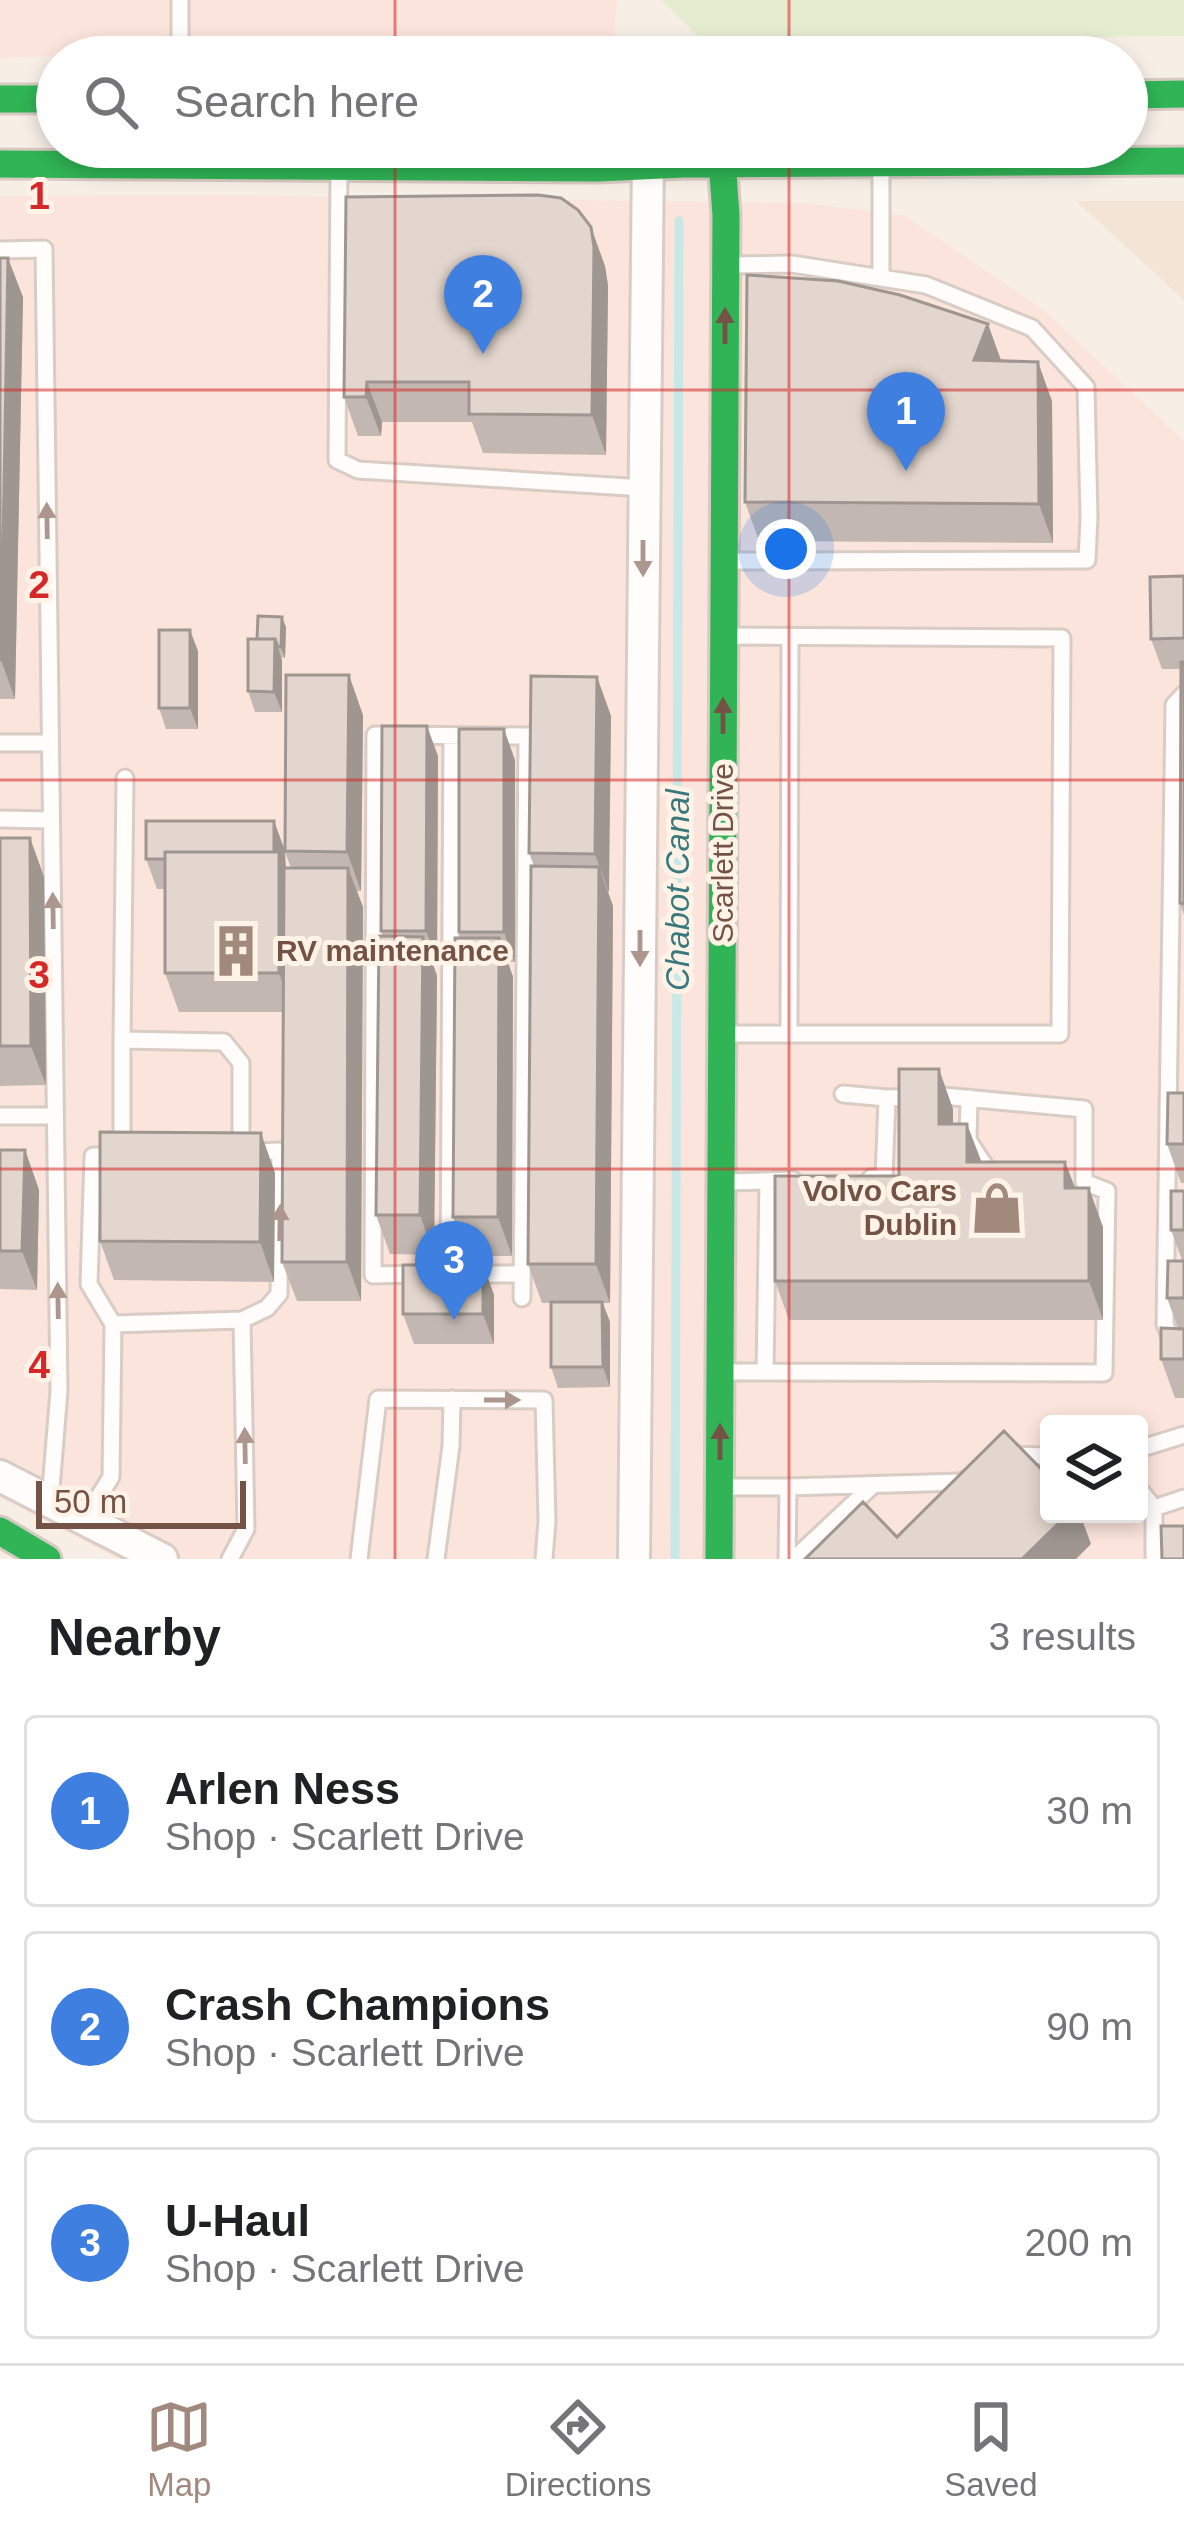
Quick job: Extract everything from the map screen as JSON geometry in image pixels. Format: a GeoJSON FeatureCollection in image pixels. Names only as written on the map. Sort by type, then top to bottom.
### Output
{"type":"FeatureCollection","features":[{"type":"Feature","properties":{"kind":"main road"},"geometry":{"type":"LineString","coordinates":[[1148,95],[1184,94]]}},
{"type":"Feature","properties":{"kind":"main road"},"geometry":{"type":"LineString","coordinates":[[0,99],[36,99]]}},
{"type":"Feature","properties":{"kind":"main road"},"geometry":{"type":"LineString","coordinates":[[1148,161],[1184,161]]}},
{"type":"Feature","properties":{"kind":"main road"},"geometry":{"type":"LineString","coordinates":[[0,164],[36,164]]}},
{"type":"Feature","properties":{"kind":"main road","name":"Scarlett Drive"},"geometry":{"type":"LineString","coordinates":[[719,1559],[722,168]]}},
{"type":"Feature","properties":{"kind":"main road"},"geometry":{"type":"LineString","coordinates":[[0,1532],[47,1559]]}},
{"type":"Feature","properties":{"kind":"street"},"geometry":{"type":"LineString","coordinates":[[634,1559],[647,168]]}},
{"type":"Feature","properties":{"kind":"street"},"geometry":{"type":"LineString","coordinates":[[0,1475],[162,1559]]}},
{"type":"Feature","properties":{"kind":"lane"},"geometry":{"type":"LineString","coordinates":[[180,0],[180,36]]}},
{"type":"Feature","properties":{"kind":"lane"},"geometry":{"type":"LineString","coordinates":[[339,168],[337,460],[358,470],[644,488]]}},
{"type":"Feature","properties":{"kind":"lane"},"geometry":{"type":"LineString","coordinates":[[881,168],[881,278]]}},
{"type":"Feature","properties":{"kind":"lane"},"geometry":{"type":"LineString","coordinates":[[0,250],[44,249],[59,1391],[50,1501]]}},
{"type":"Feature","properties":{"kind":"lane"},"geometry":{"type":"LineString","coordinates":[[724,561],[1087,560],[1086,387],[1032,328],[926,285],[792,264],[725,265]]}},
{"type":"Feature","properties":{"kind":"lane"},"geometry":{"type":"LineString","coordinates":[[723,636],[1062,638],[1060,1034],[723,1034]]}},
{"type":"Feature","properties":{"kind":"lane"},"geometry":{"type":"LineString","coordinates":[[789,1034],[790,637]]}},
{"type":"Feature","properties":{"kind":"lane"},"geometry":{"type":"LineString","coordinates":[[1184,694],[1174,705],[1176,1114],[1166,1324],[1174,1347],[1184,1348]]}},
{"type":"Feature","properties":{"kind":"lane"},"geometry":{"type":"LineString","coordinates":[[522,1274],[373,1274],[375,735],[527,736],[522,1298]]}},
{"type":"Feature","properties":{"kind":"lane"},"geometry":{"type":"LineString","coordinates":[[449,1274],[452,736]]}},
{"type":"Feature","properties":{"kind":"lane"},"geometry":{"type":"LineString","coordinates":[[0,743],[50,743]]}},
{"type":"Feature","properties":{"kind":"lane"},"geometry":{"type":"LineString","coordinates":[[122,1155],[125,778]]}},
{"type":"Feature","properties":{"kind":"lane"},"geometry":{"type":"LineString","coordinates":[[0,819],[51,820]]}},
{"type":"Feature","properties":{"kind":"lane"},"geometry":{"type":"LineString","coordinates":[[122,1040],[224,1042],[242,1063],[241,1152]]}},
{"type":"Feature","properties":{"kind":"lane"},"geometry":{"type":"LineString","coordinates":[[720,1372],[1104,1373],[1107,1191],[1084,1182],[1084,1108],[943,1096],[843,1094]]}},
{"type":"Feature","properties":{"kind":"lane"},"geometry":{"type":"LineString","coordinates":[[861,1178],[884,1178],[886,1098]]}},
{"type":"Feature","properties":{"kind":"lane"},"geometry":{"type":"LineString","coordinates":[[969,1098],[968,1140],[992,1176],[1015,1176]]}},
{"type":"Feature","properties":{"kind":"lane"},"geometry":{"type":"LineString","coordinates":[[0,1116],[56,1116]]}},
{"type":"Feature","properties":{"kind":"lane"},"geometry":{"type":"LineString","coordinates":[[112,1324],[242,1320],[267,1308],[279,1294],[280,1151],[217,1153]]}},
{"type":"Feature","properties":{"kind":"lane"},"geometry":{"type":"LineString","coordinates":[[85,1519],[111,1477],[112,1324],[88,1284],[93,1156],[146,1155]]}},
{"type":"Feature","properties":{"kind":"lane"},"geometry":{"type":"LineString","coordinates":[[1061,1177],[1084,1177]]}},
{"type":"Feature","properties":{"kind":"lane"},"geometry":{"type":"LineString","coordinates":[[721,1182],[814,1180]]}},
{"type":"Feature","properties":{"kind":"lane"},"geometry":{"type":"LineString","coordinates":[[765,1372],[768,1181]]}},
{"type":"Feature","properties":{"kind":"lane"},"geometry":{"type":"LineString","coordinates":[[230,1559],[246,1528],[242,1320]]}},
{"type":"Feature","properties":{"kind":"lane"},"geometry":{"type":"LineString","coordinates":[[359,1559],[378,1399],[544,1400],[548,1521],[544,1559]]}},
{"type":"Feature","properties":{"kind":"lane"},"geometry":{"type":"LineString","coordinates":[[436,1559],[451,1446],[452,1399]]}},
{"type":"Feature","properties":{"kind":"lane"},"geometry":{"type":"LineString","coordinates":[[1148,1446],[1184,1436]]}},
{"type":"Feature","properties":{"kind":"lane"},"geometry":{"type":"LineString","coordinates":[[994,1464],[1011,1455],[1040,1456]]}},
{"type":"Feature","properties":{"kind":"lane"},"geometry":{"type":"LineString","coordinates":[[720,1487],[961,1482],[977,1473]]}},
{"type":"Feature","properties":{"kind":"lane"},"geometry":{"type":"LineString","coordinates":[[790,1559],[873,1484]]}},
{"type":"Feature","properties":{"kind":"lane"},"geometry":{"type":"LineString","coordinates":[[788,1487],[790,1559]]}},
{"type":"Feature","properties":{"kind":"lane"},"geometry":{"type":"LineString","coordinates":[[1154,1508],[1184,1498]]}},
{"type":"Feature","properties":{"kind":"lane"},"geometry":{"type":"LineString","coordinates":[[1148,1500],[1154,1508],[1154,1559]]}},
{"type":"Feature","properties":{"kind":"shaded area"},"geometry":{"type":"Polygon","coordinates":[[[0,0],[617,0],[614,36],[36,36],[36,57],[0,58],[0,0]]]}},
{"type":"Feature","properties":{"kind":"shaded area"},"geometry":{"type":"Polygon","coordinates":[[[0,196],[803,203],[904,215],[1045,311],[1184,441],[1184,1559],[118,1559],[0,1497],[0,196]]]}},
{"type":"Feature","properties":{"kind":"shaded area"},"geometry":{"type":"Polygon","coordinates":[[[1076,201],[1184,201],[1184,300],[1076,201]]]}},
{"type":"Feature","properties":{"kind":"green space"},"geometry":{"type":"Polygon","coordinates":[[[661,0],[1184,0],[1184,36],[697,35],[661,0]]]}},
{"type":"Feature","properties":{"kind":"building"},"geometry":{"type":"Polygon","coordinates":[[[346,197],[561,198],[591,227],[592,415],[469,414],[469,382],[367,382],[366,397],[344,397],[346,197]]]}},
{"type":"Feature","properties":{"kind":"building"},"geometry":{"type":"Polygon","coordinates":[[[0,258],[8,258],[1,660],[0,660],[0,258]]]}},
{"type":"Feature","properties":{"kind":"building"},"geometry":{"type":"Polygon","coordinates":[[[747,275],[838,281],[900,295],[988,324],[974,360],[1038,362],[1039,504],[745,502],[747,275]]]}},
{"type":"Feature","properties":{"kind":"building"},"geometry":{"type":"Polygon","coordinates":[[[1184,576],[1184,638],[1151,639],[1150,577],[1184,576]]]}},
{"type":"Feature","properties":{"kind":"building"},"geometry":{"type":"Polygon","coordinates":[[[258,616],[282,617],[281,647],[275,639],[257,639],[258,616]]]}},
{"type":"Feature","properties":{"kind":"building"},"geometry":{"type":"Polygon","coordinates":[[[159,630],[190,630],[190,708],[159,708],[159,630]]]}},
{"type":"Feature","properties":{"kind":"building"},"geometry":{"type":"Polygon","coordinates":[[[248,639],[275,639],[274,692],[248,691],[248,639]]]}},
{"type":"Feature","properties":{"kind":"building"},"geometry":{"type":"Polygon","coordinates":[[[1184,662],[1184,904],[1180,903],[1184,662]]]}},
{"type":"Feature","properties":{"kind":"building"},"geometry":{"type":"Polygon","coordinates":[[[286,675],[349,675],[347,852],[285,851],[286,675]]]}},
{"type":"Feature","properties":{"kind":"building"},"geometry":{"type":"Polygon","coordinates":[[[531,676],[597,677],[595,854],[529,853],[531,676]]]}},
{"type":"Feature","properties":{"kind":"building"},"geometry":{"type":"Polygon","coordinates":[[[382,726],[427,726],[426,931],[381,931],[382,726]]]}},
{"type":"Feature","properties":{"kind":"building"},"geometry":{"type":"Polygon","coordinates":[[[459,729],[504,729],[504,932],[459,932],[459,729]]]}},
{"type":"Feature","properties":{"kind":"building"},"geometry":{"type":"Polygon","coordinates":[[[146,821],[274,821],[274,852],[165,852],[165,859],[146,859],[146,821]]]}},
{"type":"Feature","properties":{"kind":"building"},"geometry":{"type":"Polygon","coordinates":[[[0,838],[30,838],[31,1046],[0,1046],[0,838]]]}},
{"type":"Feature","properties":{"kind":"building"},"geometry":{"type":"Polygon","coordinates":[[[165,852],[279,852],[279,973],[165,973],[165,852]]]}},
{"type":"Feature","properties":{"kind":"building"},"geometry":{"type":"Polygon","coordinates":[[[531,866],[599,867],[596,1264],[528,1264],[531,866]]]}},
{"type":"Feature","properties":{"kind":"building"},"geometry":{"type":"Polygon","coordinates":[[[284,868],[348,868],[347,1262],[282,1262],[284,868]]]}},
{"type":"Feature","properties":{"kind":"building"},"geometry":{"type":"Polygon","coordinates":[[[379,936],[423,937],[420,1215],[376,1215],[379,936]]]}},
{"type":"Feature","properties":{"kind":"building"},"geometry":{"type":"Polygon","coordinates":[[[455,938],[499,938],[498,1217],[453,1217],[455,938]]]}},
{"type":"Feature","properties":{"kind":"building","name":"Volvo Cars Dublin"},"geometry":{"type":"Polygon","coordinates":[[[899,1069],[939,1069],[939,1124],[967,1124],[967,1162],[1065,1162],[1065,1188],[1089,1188],[1089,1281],[775,1281],[775,1176],[899,1176],[899,1069]]]}},
{"type":"Feature","properties":{"kind":"building"},"geometry":{"type":"Polygon","coordinates":[[[1168,1093],[1184,1093],[1184,1144],[1167,1144],[1168,1093]]]}},
{"type":"Feature","properties":{"kind":"building"},"geometry":{"type":"Polygon","coordinates":[[[100,1132],[261,1133],[260,1242],[100,1241],[100,1132]]]}},
{"type":"Feature","properties":{"kind":"building"},"geometry":{"type":"Polygon","coordinates":[[[0,1150],[25,1150],[22,1251],[0,1251],[0,1150]]]}},
{"type":"Feature","properties":{"kind":"building"},"geometry":{"type":"Polygon","coordinates":[[[1171,1191],[1184,1191],[1184,1230],[1171,1230],[1171,1191]]]}},
{"type":"Feature","properties":{"kind":"building"},"geometry":{"type":"Polygon","coordinates":[[[1168,1261],[1184,1261],[1184,1298],[1167,1298],[1168,1261]]]}},
{"type":"Feature","properties":{"kind":"building"},"geometry":{"type":"Polygon","coordinates":[[[403,1265],[483,1265],[483,1314],[403,1314],[403,1265]]]}},
{"type":"Feature","properties":{"kind":"building"},"geometry":{"type":"Polygon","coordinates":[[[551,1302],[602,1302],[603,1367],[551,1367],[551,1302]]]}},
{"type":"Feature","properties":{"kind":"building"},"geometry":{"type":"Polygon","coordinates":[[[1161,1328],[1184,1329],[1184,1359],[1161,1359],[1161,1328]]]}},
{"type":"Feature","properties":{"kind":"building"},"geometry":{"type":"Polygon","coordinates":[[[1004,1431],[1040,1468],[1040,1523],[1059,1523],[1022,1559],[805,1559],[863,1502],[897,1537],[1004,1431]]]}},
{"type":"Feature","properties":{"kind":"building"},"geometry":{"type":"Polygon","coordinates":[[[1161,1526],[1184,1526],[1184,1559],[1162,1559],[1161,1526]]]}},
{"type":"Feature","properties":{"kind":"waterway","name":"Chabot Canal"},"geometry":{"type":"LineString","coordinates":[[675,1559],[679,221]]}},
{"type":"Feature","properties":{"kind":"traffic: fast"},"geometry":{"type":"LineString","coordinates":[[1148,95],[1184,94]]}},
{"type":"Feature","properties":{"kind":"traffic: fast"},"geometry":{"type":"LineString","coordinates":[[0,99],[36,99]]}},
{"type":"Feature","properties":{"kind":"traffic: fast"},"geometry":{"type":"LineString","coordinates":[[1148,161],[1184,161]]}},
{"type":"Feature","properties":{"kind":"traffic: fast"},"geometry":{"type":"LineString","coordinates":[[0,164],[36,164]]}},
{"type":"Feature","properties":{"kind":"traffic: fast"},"geometry":{"type":"LineString","coordinates":[[719,1559],[723,168]]}},
{"type":"Feature","properties":{"kind":"traffic: fast"},"geometry":{"type":"LineString","coordinates":[[0,1531],[47,1559]]}},
{"type":"Feature","properties":{"kind":"place","name":"Crash Champions"},"geometry":{"type":"Point","coordinates":[483,354]}},
{"type":"Feature","properties":{"kind":"place","name":"Arlen Ness"},"geometry":{"type":"Point","coordinates":[906,471]}},
{"type":"Feature","properties":{"kind":"place","name":"RV maintenance"},"geometry":{"type":"Point","coordinates":[236,951]}},
{"type":"Feature","properties":{"kind":"place","name":"Volvo Cars Dublin"},"geometry":{"type":"Point","coordinates":[997,1208]}},
{"type":"Feature","properties":{"kind":"place","name":"U-Haul"},"geometry":{"type":"Point","coordinates":[454,1320]}}]}
